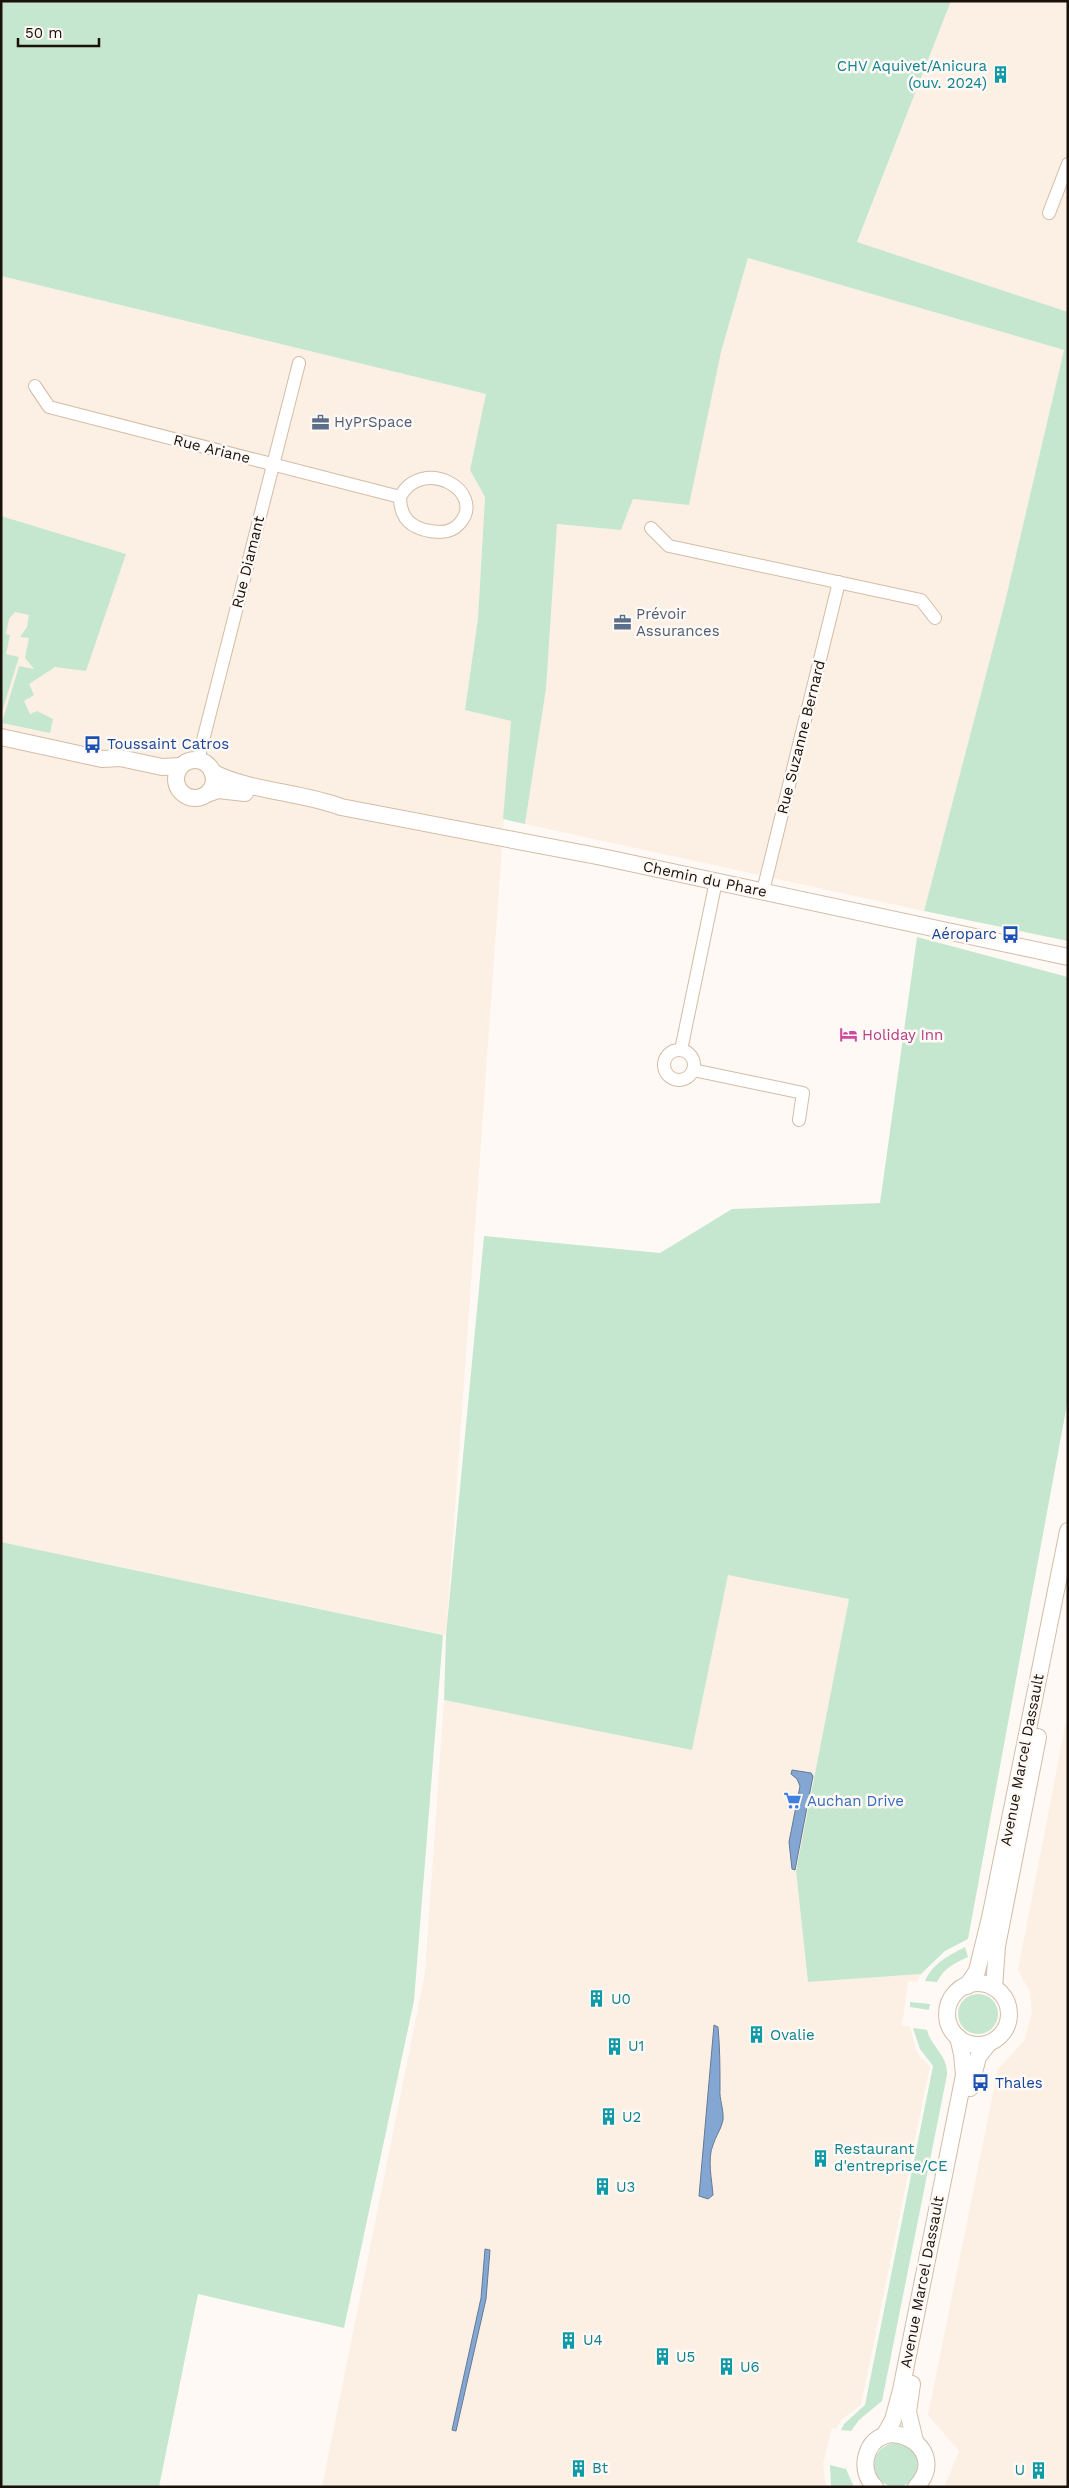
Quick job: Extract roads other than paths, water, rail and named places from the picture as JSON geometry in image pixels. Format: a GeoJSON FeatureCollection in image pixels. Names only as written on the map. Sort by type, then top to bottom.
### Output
{"type":"FeatureCollection","features":[{"type":"Feature","properties":{"kind":"main road"},"geometry":{"type":"LineString","coordinates":[[1,737],[102,759],[120,758],[162,767],[181,766],[189,761],[198,760],[209,767],[212,772],[213,784],[207,794],[202,797],[191,798],[185,796],[177,787],[160,776],[116,768],[102,759]]}},
{"type":"Feature","properties":{"kind":"main road"},"geometry":{"type":"LineString","coordinates":[[177,787],[176,776],[181,766]]}},
{"type":"Feature","properties":{"kind":"main road","name":"Chemin du Phare"},"geometry":{"type":"LineString","coordinates":[[212,772],[232,781],[317,798],[341,807],[762,891],[1067,957]]}},
{"type":"Feature","properties":{"kind":"main road","name":"Chemin du Phare"},"geometry":{"type":"LineString","coordinates":[[207,794],[218,790],[230,790],[312,806],[341,807]]}},
{"type":"Feature","properties":{"kind":"main road","name":"Avenue Marcel Dassault"},"geometry":{"type":"LineString","coordinates":[[966,1986],[978,1971],[990,1918],[1068,1531]]}},
{"type":"Feature","properties":{"kind":"main road","name":"Avenue Marcel Dassault"},"geometry":{"type":"LineString","coordinates":[[994,1988],[997,1946],[1068,1586]]}},
{"type":"Feature","properties":{"kind":"main road"},"geometry":{"type":"LineString","coordinates":[[986,1984],[994,1988],[1006,2001],[1009,2017],[1004,2032],[988,2044],[977,2045],[958,2037],[949,2023],[948,2013],[954,1996],[966,1986],[986,1984]]}},
{"type":"Feature","properties":{"kind":"main road","name":"Avenue Marcel Dassault"},"geometry":{"type":"LineString","coordinates":[[874,2486],[866,2472],[867,2454],[872,2446],[884,2436],[892,2420],[901,2390],[964,2075],[958,2037]]}},
{"type":"Feature","properties":{"kind":"main road","name":"Avenue Marcel Dassault"},"geometry":{"type":"LineString","coordinates":[[916,2487],[922,2478],[926,2462],[924,2454],[915,2441],[908,2412],[909,2398],[972,2079],[978,2057],[988,2044]]}},
{"type":"Feature","properties":{"kind":"main road"},"geometry":{"type":"LineString","coordinates":[[884,2436],[900,2434],[915,2441]]}},
{"type":"Feature","properties":{"kind":"street"},"geometry":{"type":"LineString","coordinates":[[1049,213],[1068,164]]}},
{"type":"Feature","properties":{"kind":"street","name":"Rue Diamant"},"geometry":{"type":"LineString","coordinates":[[198,760],[299,363]]}},
{"type":"Feature","properties":{"kind":"street","name":"Rue Ariane"},"geometry":{"type":"LineString","coordinates":[[36,386],[49,407],[400,496]]}},
{"type":"Feature","properties":{"kind":"street"},"geometry":{"type":"LineString","coordinates":[[428,478],[447,482],[458,488],[464,495],[466,511],[459,525],[452,530],[435,532],[414,526],[406,520],[400,510],[400,496],[405,486],[413,480],[428,478]]}},
{"type":"Feature","properties":{"kind":"street"},"geometry":{"type":"LineString","coordinates":[[651,528],[669,546],[921,600],[935,618]]}},
{"type":"Feature","properties":{"kind":"street","name":"Rue Suzanne Bernard"},"geometry":{"type":"LineString","coordinates":[[762,891],[839,582]]}},
{"type":"Feature","properties":{"kind":"street"},"geometry":{"type":"LineString","coordinates":[[681,1050],[716,882]]}},
{"type":"Feature","properties":{"kind":"street"},"geometry":{"type":"LineString","coordinates":[[681,1050],[693,1058],[693,1070],[690,1076],[681,1081],[671,1079],[663,1066],[666,1056],[681,1050]]}},
{"type":"Feature","properties":{"kind":"street"},"geometry":{"type":"LineString","coordinates":[[693,1070],[803,1093],[799,1120]]}},
{"type":"Feature","properties":{"kind":"water"},"geometry":{"type":"Polygon","coordinates":[[[792,1770],[811,1773],[813,1776],[795,1870],[792,1869],[789,1842],[800,1786],[797,1779],[791,1774],[792,1770]]]}},
{"type":"Feature","properties":{"kind":"water"},"geometry":{"type":"Polygon","coordinates":[[[714,2025],[718,2027],[720,2093],[723,2120],[711,2151],[710,2163],[713,2195],[708,2199],[699,2196],[714,2025]]]}},
{"type":"Feature","properties":{"kind":"water"},"geometry":{"type":"Polygon","coordinates":[[[485,2249],[490,2250],[486,2299],[456,2431],[452,2430],[481,2298],[485,2249]]]}},
{"type":"Feature","properties":{"kind":"place","name":"CHV Aquivet/Anicura (ouv. 2024)"},"geometry":{"type":"Point","coordinates":[1001,75]}},
{"type":"Feature","properties":{"kind":"place","name":"HyPrSpace"},"geometry":{"type":"Point","coordinates":[320,422]}},
{"type":"Feature","properties":{"kind":"place","name":"Prévoir Assurances"},"geometry":{"type":"Point","coordinates":[622,623]}},
{"type":"Feature","properties":{"kind":"place","name":"Toussaint Catros"},"geometry":{"type":"Point","coordinates":[93,744]}},
{"type":"Feature","properties":{"kind":"place","name":"Aéroparc"},"geometry":{"type":"Point","coordinates":[1011,934]}},
{"type":"Feature","properties":{"kind":"place","name":"Holiday Inn"},"geometry":{"type":"Point","coordinates":[848,1035]}},
{"type":"Feature","properties":{"kind":"place","name":"Auchan Drive"},"geometry":{"type":"Point","coordinates":[793,1801]}},
{"type":"Feature","properties":{"kind":"place","name":"U0"},"geometry":{"type":"Point","coordinates":[597,1999]}},
{"type":"Feature","properties":{"kind":"place","name":"Ovalie"},"geometry":{"type":"Point","coordinates":[756,2035]}},
{"type":"Feature","properties":{"kind":"place","name":"U1"},"geometry":{"type":"Point","coordinates":[614,2046]}},
{"type":"Feature","properties":{"kind":"place","name":"Thales"},"geometry":{"type":"Point","coordinates":[981,2083]}},
{"type":"Feature","properties":{"kind":"place","name":"U2"},"geometry":{"type":"Point","coordinates":[608,2117]}},
{"type":"Feature","properties":{"kind":"place","name":"Restaurant d'entreprise/CE"},"geometry":{"type":"Point","coordinates":[820,2158]}},
{"type":"Feature","properties":{"kind":"place","name":"U3"},"geometry":{"type":"Point","coordinates":[602,2187]}},
{"type":"Feature","properties":{"kind":"place","name":"U4"},"geometry":{"type":"Point","coordinates":[569,2340]}},
{"type":"Feature","properties":{"kind":"place","name":"U5"},"geometry":{"type":"Point","coordinates":[662,2357]}},
{"type":"Feature","properties":{"kind":"place","name":"U6"},"geometry":{"type":"Point","coordinates":[726,2367]}},
{"type":"Feature","properties":{"kind":"place","name":"Bt"},"geometry":{"type":"Point","coordinates":[578,2468]}},
{"type":"Feature","properties":{"kind":"place","name":"U"},"geometry":{"type":"Point","coordinates":[1039,2470]}}]}
